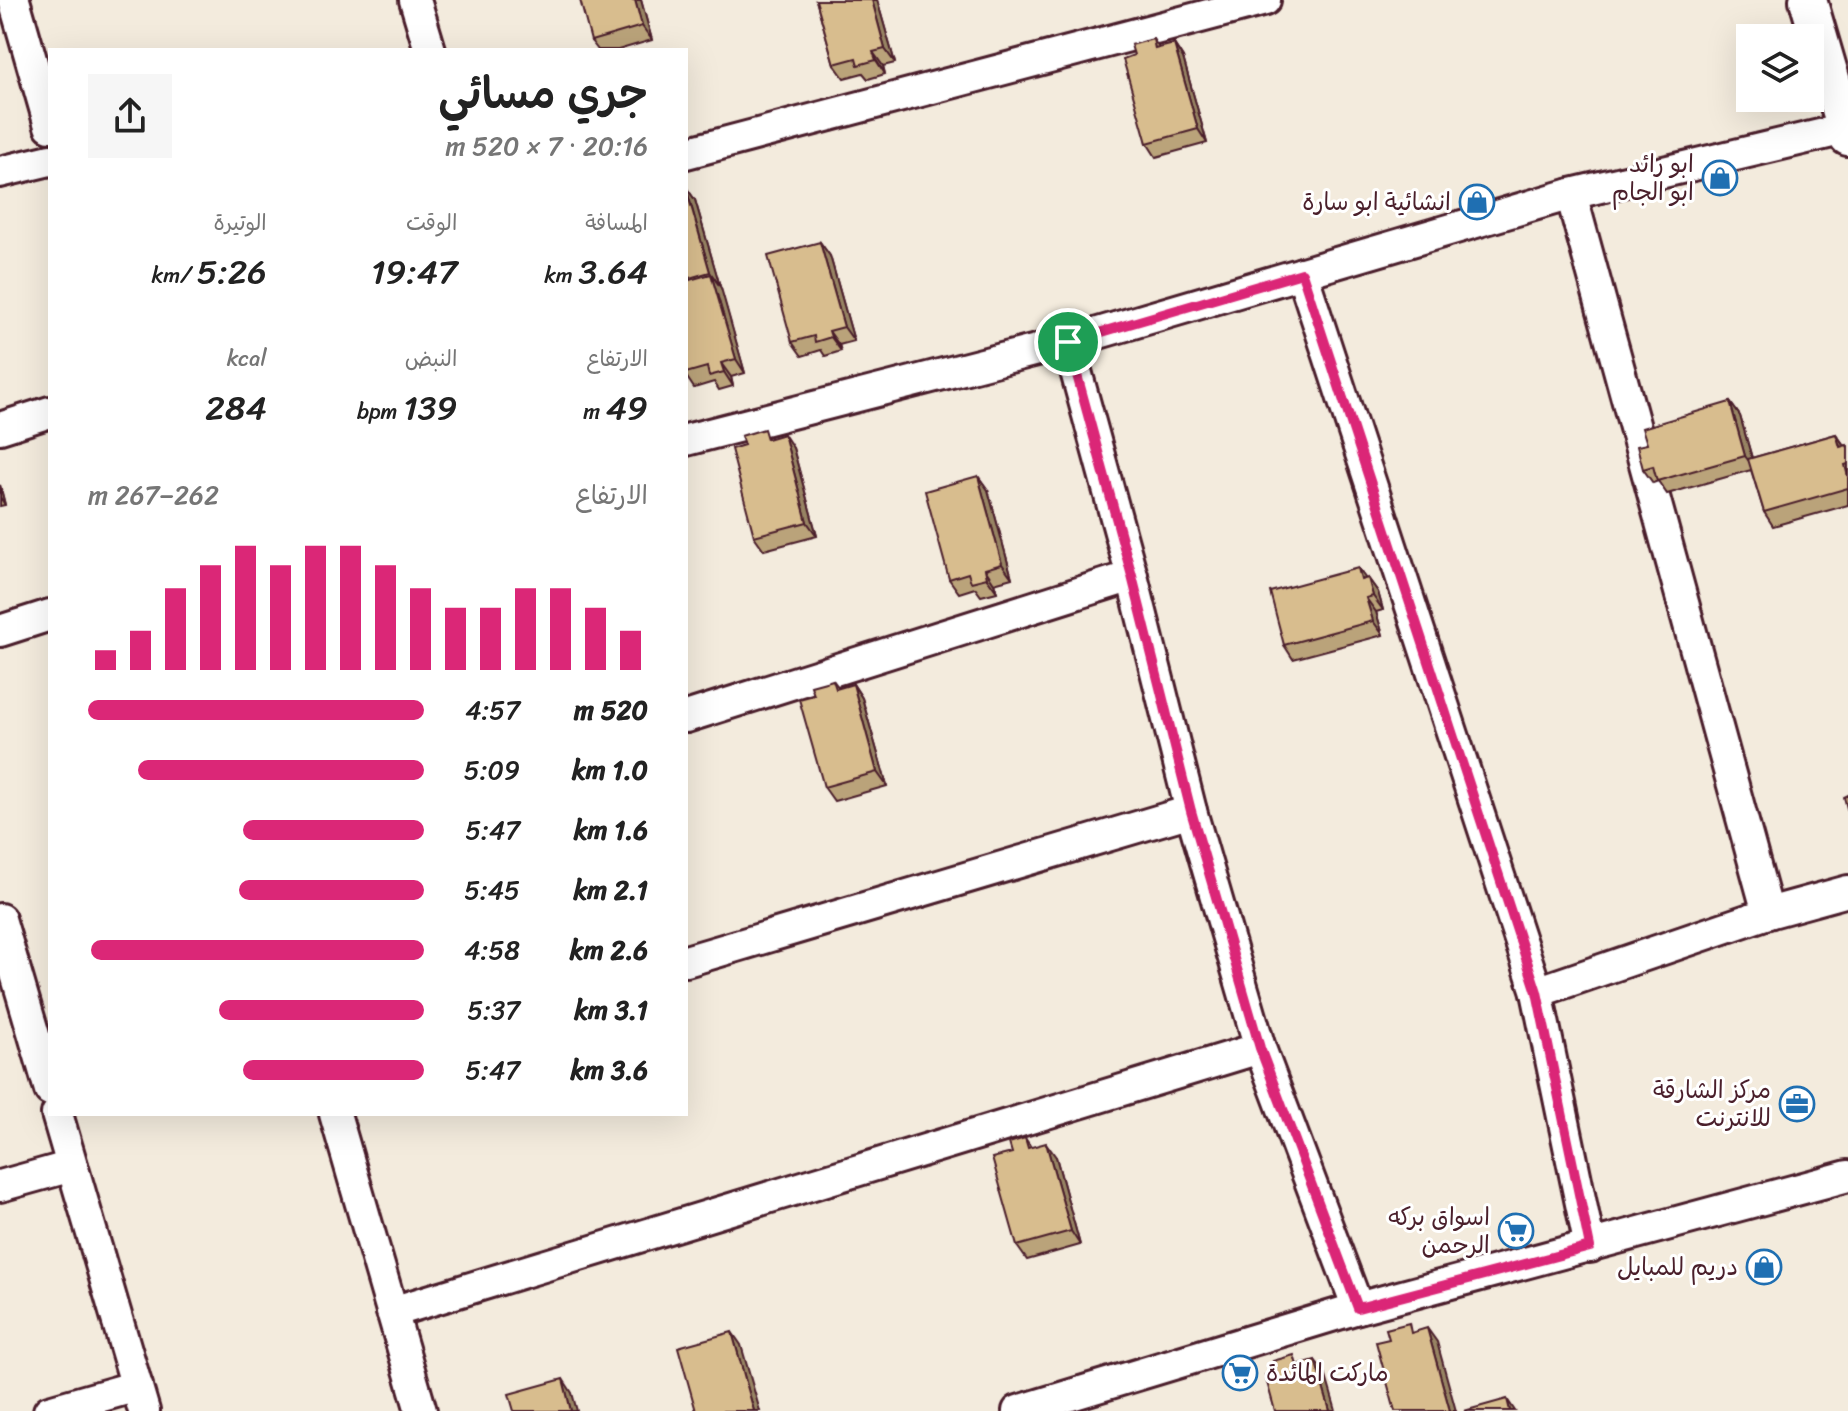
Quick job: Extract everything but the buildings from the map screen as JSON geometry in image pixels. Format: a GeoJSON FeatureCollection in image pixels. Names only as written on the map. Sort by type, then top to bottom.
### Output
{"type":"FeatureCollection","features":[{"type":"Feature","properties":{"kind":"street"},"geometry":{"type":"LineString","coordinates":[[14,0],[48,119]]}},
{"type":"Feature","properties":{"kind":"street"},"geometry":{"type":"LineString","coordinates":[[415,0],[429,48]]}},
{"type":"Feature","properties":{"kind":"street"},"geometry":{"type":"LineString","coordinates":[[688,152],[1265,0]]}},
{"type":"Feature","properties":{"kind":"street"},"geometry":{"type":"LineString","coordinates":[[688,439],[1068,342],[1571,194],[1847,133],[1837,55],[1808,0]]}},
{"type":"Feature","properties":{"kind":"street"},"geometry":{"type":"LineString","coordinates":[[0,172],[48,160]]}},
{"type":"Feature","properties":{"kind":"street"},"geometry":{"type":"LineString","coordinates":[[1571,194],[1768,913]]}},
{"type":"Feature","properties":{"kind":"street"},"geometry":{"type":"LineString","coordinates":[[1302,273],[1537,992],[1590,1247]]}},
{"type":"Feature","properties":{"kind":"street"},"geometry":{"type":"LineString","coordinates":[[1068,342],[1132,576],[1191,811],[1260,1048],[1358,1308]]}},
{"type":"Feature","properties":{"kind":"street"},"geometry":{"type":"LineString","coordinates":[[0,428],[48,413]]}},
{"type":"Feature","properties":{"kind":"street"},"geometry":{"type":"LineString","coordinates":[[688,716],[1132,576]]}},
{"type":"Feature","properties":{"kind":"street"},"geometry":{"type":"LineString","coordinates":[[0,631],[48,616]]}},
{"type":"Feature","properties":{"kind":"street"},"geometry":{"type":"LineString","coordinates":[[688,960],[1191,811]]}},
{"type":"Feature","properties":{"kind":"street"},"geometry":{"type":"LineString","coordinates":[[1537,992],[1768,913],[1848,891]]}},
{"type":"Feature","properties":{"kind":"street"},"geometry":{"type":"LineString","coordinates":[[0,922],[48,1083]]}},
{"type":"Feature","properties":{"kind":"street"},"geometry":{"type":"LineString","coordinates":[[392,1312],[1260,1048]]}},
{"type":"Feature","properties":{"kind":"street"},"geometry":{"type":"LineString","coordinates":[[49,1411],[140,1398],[58,1116]]}},
{"type":"Feature","properties":{"kind":"street"},"geometry":{"type":"LineString","coordinates":[[336,1116],[421,1411]]}},
{"type":"Feature","properties":{"kind":"street"},"geometry":{"type":"LineString","coordinates":[[0,1186],[72,1166]]}},
{"type":"Feature","properties":{"kind":"street"},"geometry":{"type":"LineString","coordinates":[[1018,1411],[1358,1308],[1848,1176]]}},
{"type":"Feature","properties":{"kind":"place","name":"ابو رائد ابو الجام"},"geometry":{"type":"Point","coordinates":[1720,178]}},
{"type":"Feature","properties":{"kind":"place","name":"انشائية ابو سارة"},"geometry":{"type":"Point","coordinates":[1477,202]}},
{"type":"Feature","properties":{"kind":"place","name":"مركز الشارقة للانترنت"},"geometry":{"type":"Point","coordinates":[1797,1104]}},
{"type":"Feature","properties":{"kind":"place","name":"اسواق بركه الرحمن"},"geometry":{"type":"Point","coordinates":[1516,1231]}},
{"type":"Feature","properties":{"kind":"place","name":"دريم للمبايل"},"geometry":{"type":"Point","coordinates":[1764,1267]}},
{"type":"Feature","properties":{"kind":"place","name":"ماركت المائدة"},"geometry":{"type":"Point","coordinates":[1240,1373]}},
{"type":"Feature","properties":{"kind":"route"},"geometry":{"type":"LineString","coordinates":[[1302,273],[1537,992],[1590,1247],[1358,1308],[1260,1048],[1191,811],[1132,576],[1068,342],[1302,273]]}}]}
